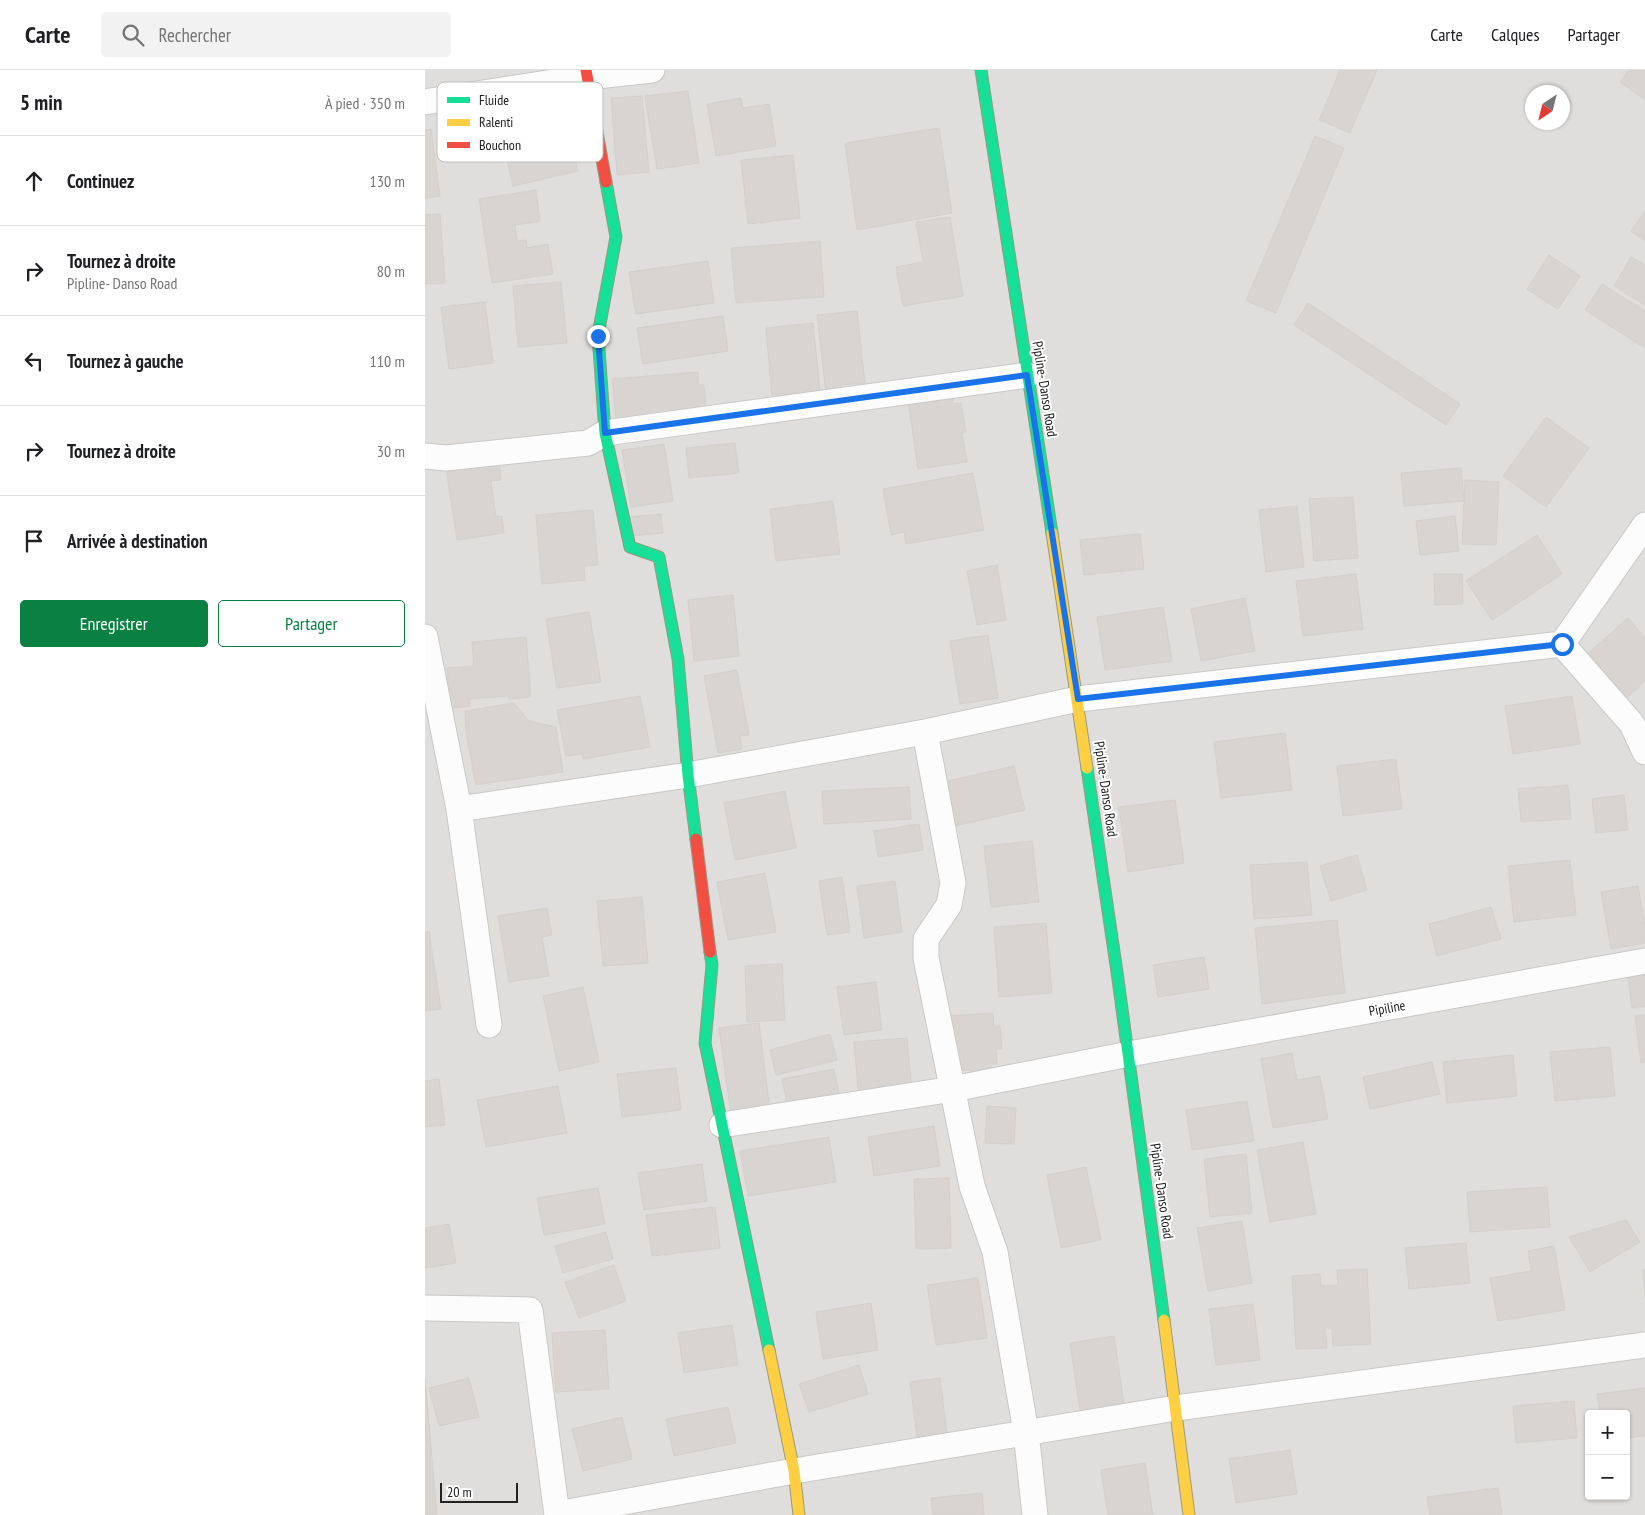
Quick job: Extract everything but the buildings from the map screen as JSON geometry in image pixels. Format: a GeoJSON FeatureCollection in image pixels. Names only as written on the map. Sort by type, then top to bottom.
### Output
{"type":"FeatureCollection","features":[{"type":"Feature","properties":{"kind":"street"},"geometry":{"type":"LineString","coordinates":[[541,82],[587,74],[652,70]]}},
{"type":"Feature","properties":{"kind":"street","name":"Pipline- Danso Road"},"geometry":{"type":"LineString","coordinates":[[981,70],[1078,699],[1129,1054],[1189,1515]]}},
{"type":"Feature","properties":{"kind":"street"},"geometry":{"type":"LineString","coordinates":[[603,162],[616,237],[598,336],[605,433],[630,547],[659,557],[678,659],[688,775],[712,965],[705,1043],[794,1471],[799,1515]]}},
{"type":"Feature","properties":{"kind":"street"},"geometry":{"type":"LineString","coordinates":[[425,456],[446,458],[588,443],[605,433],[1027,375]]}},
{"type":"Feature","properties":{"kind":"street"},"geometry":{"type":"LineString","coordinates":[[459,809],[688,775],[925,732],[1078,699],[1562,644],[1645,525]]}},
{"type":"Feature","properties":{"kind":"street"},"geometry":{"type":"LineString","coordinates":[[425,637],[459,809],[489,1025]]}},
{"type":"Feature","properties":{"kind":"street"},"geometry":{"type":"LineString","coordinates":[[1562,644],[1632,724],[1645,752]]}},
{"type":"Feature","properties":{"kind":"street"},"geometry":{"type":"LineString","coordinates":[[925,732],[953,884],[949,905],[926,939],[927,958],[972,1186],[995,1252],[1026,1432],[1035,1515]]}},
{"type":"Feature","properties":{"kind":"street","name":"Pipiline"},"geometry":{"type":"LineString","coordinates":[[722,1125],[953,1089],[1129,1054],[1645,961]]}},
{"type":"Feature","properties":{"kind":"street"},"geometry":{"type":"LineString","coordinates":[[425,1308],[530,1310],[557,1515],[794,1471],[1176,1408],[1645,1345]]}},
{"type":"Feature","properties":{"kind":"shaded area"},"geometry":{"type":"Polygon","coordinates":[[[425,70],[1645,70],[1645,1515],[425,1515],[425,70]]]}},
{"type":"Feature","properties":{"kind":"traffic: fast"},"geometry":{"type":"LineString","coordinates":[[981,70],[1052,533]]}},
{"type":"Feature","properties":{"kind":"traffic: fast"},"geometry":{"type":"LineString","coordinates":[[606,182],[616,237],[598,335],[605,433],[630,547],[659,557],[678,659],[688,775],[696,839]]}},
{"type":"Feature","properties":{"kind":"traffic: fast"},"geometry":{"type":"LineString","coordinates":[[1087,768],[1117,972],[1164,1320]]}},
{"type":"Feature","properties":{"kind":"traffic: fast"},"geometry":{"type":"LineString","coordinates":[[710,952],[712,965],[705,1043],[769,1350]]}},
{"type":"Feature","properties":{"kind":"traffic: slow"},"geometry":{"type":"LineString","coordinates":[[1052,533],[1087,768]]}},
{"type":"Feature","properties":{"kind":"traffic: slow"},"geometry":{"type":"LineString","coordinates":[[1164,1320],[1189,1515]]}},
{"type":"Feature","properties":{"kind":"traffic: slow"},"geometry":{"type":"LineString","coordinates":[[769,1350],[794,1471],[799,1515]]}},
{"type":"Feature","properties":{"kind":"traffic: jam"},"geometry":{"type":"LineString","coordinates":[[586,70],[588,82]]}},
{"type":"Feature","properties":{"kind":"traffic: jam"},"geometry":{"type":"LineString","coordinates":[[602,162],[606,182]]}},
{"type":"Feature","properties":{"kind":"traffic: jam"},"geometry":{"type":"LineString","coordinates":[[696,839],[710,952]]}},
{"type":"Feature","properties":{"kind":"route"},"geometry":{"type":"LineString","coordinates":[[598,336],[605,433],[1027,375],[1078,699],[1562,644]]}}]}
